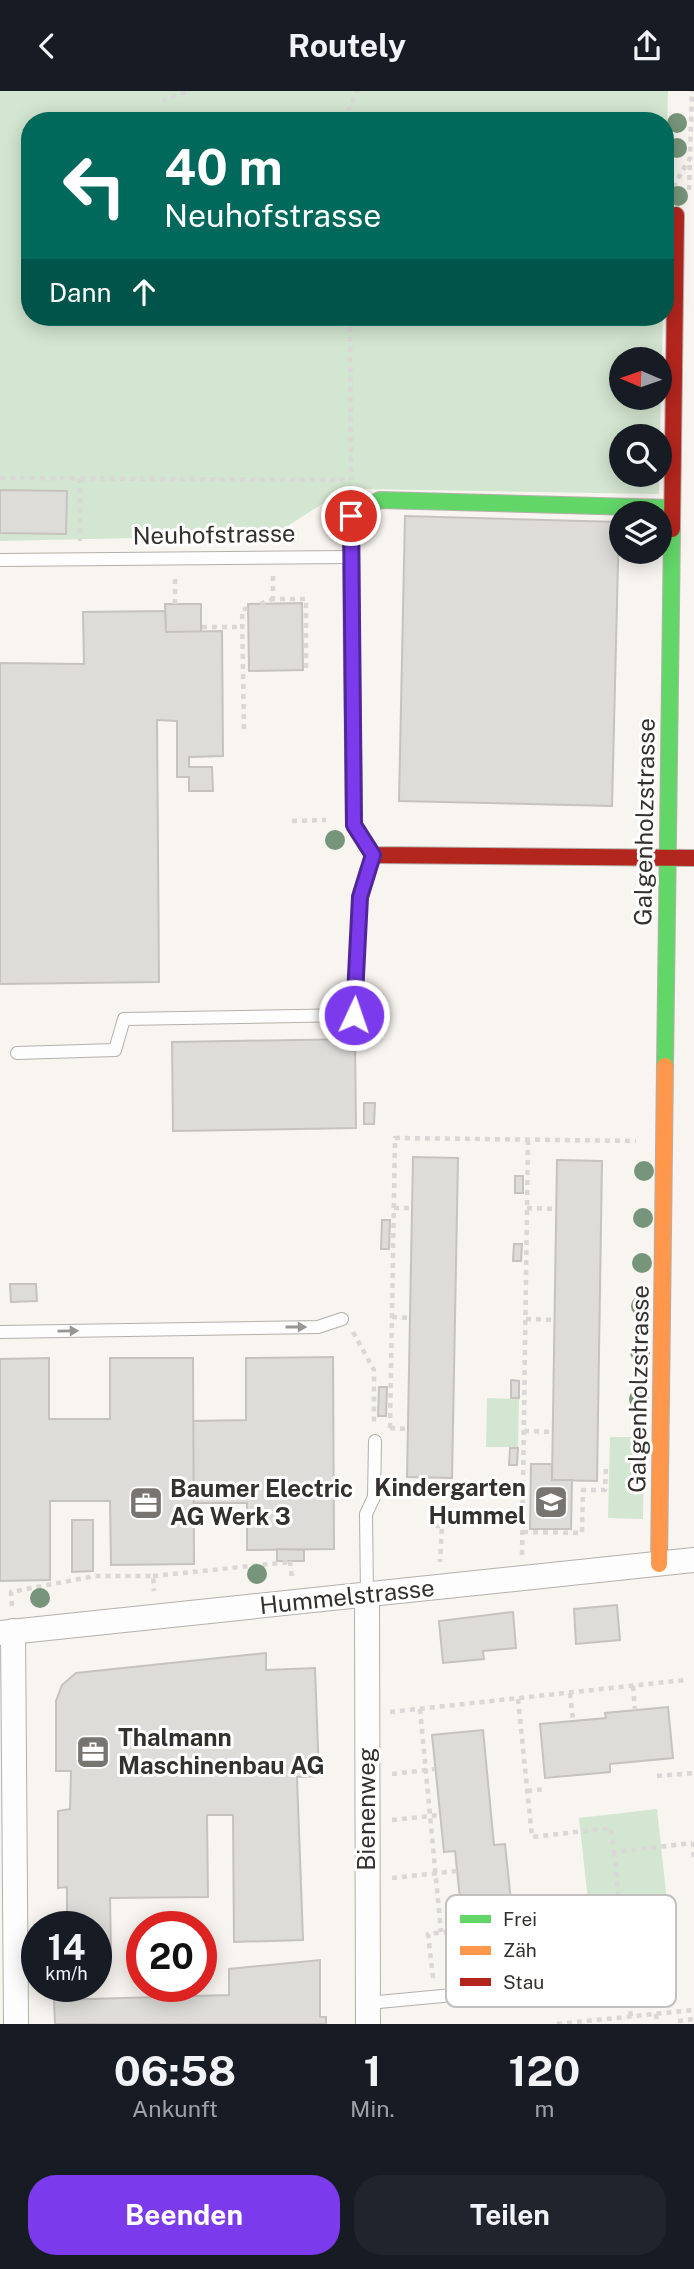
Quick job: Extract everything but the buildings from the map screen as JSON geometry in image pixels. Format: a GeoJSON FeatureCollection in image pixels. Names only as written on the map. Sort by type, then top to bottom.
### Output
{"type":"FeatureCollection","features":[{"type":"Feature","properties":{"kind":"street","name":"Galgenholzstrasse"},"geometry":{"type":"LineString","coordinates":[[671,501],[676,215]]}},
{"type":"Feature","properties":{"kind":"street"},"geometry":{"type":"LineString","coordinates":[[609,506],[380,500],[351,516],[354,825],[373,855],[694,858]]}},
{"type":"Feature","properties":{"kind":"street","name":"Galgenholzstrasse"},"geometry":{"type":"LineString","coordinates":[[659,1564],[670,564]]}},
{"type":"Feature","properties":{"kind":"street","name":"Hummelstrasse"},"geometry":{"type":"LineString","coordinates":[[7,1632],[694,1560]]}},
{"type":"Feature","properties":{"kind":"street","name":"Bienenweg"},"geometry":{"type":"LineString","coordinates":[[367,1595],[368,2013]]}},
{"type":"Feature","properties":{"kind":"street"},"geometry":{"type":"LineString","coordinates":[[7,1632],[16,2024]]}},
{"type":"Feature","properties":{"kind":"lane","name":"Neuhofstrasse"},"geometry":{"type":"LineString","coordinates":[[0,560],[351,557]]}},
{"type":"Feature","properties":{"kind":"lane"},"geometry":{"type":"LineString","coordinates":[[16,1053],[115,1050],[124,1019],[354,1015],[360,897],[373,855]]}},
{"type":"Feature","properties":{"kind":"lane"},"geometry":{"type":"LineString","coordinates":[[0,1332],[318,1327],[342,1319]]}},
{"type":"Feature","properties":{"kind":"lane"},"geometry":{"type":"LineString","coordinates":[[367,1595],[366,1514],[374,1497],[375,1441]]}},
{"type":"Feature","properties":{"kind":"lane"},"geometry":{"type":"LineString","coordinates":[[368,2013],[446,1995]]}},
{"type":"Feature","properties":{"kind":"path"},"geometry":{"type":"LineString","coordinates":[[162,101],[188,91]]}},
{"type":"Feature","properties":{"kind":"path"},"geometry":{"type":"LineString","coordinates":[[348,112],[357,92],[349,91]]}},
{"type":"Feature","properties":{"kind":"path"},"geometry":{"type":"LineString","coordinates":[[674,185],[690,158],[692,91]]}},
{"type":"Feature","properties":{"kind":"path"},"geometry":{"type":"LineString","coordinates":[[350,326],[351,516]]}},
{"type":"Feature","properties":{"kind":"path"},"geometry":{"type":"LineString","coordinates":[[0,478],[351,480]]}},
{"type":"Feature","properties":{"kind":"path"},"geometry":{"type":"LineString","coordinates":[[80,478],[80,542]]}},
{"type":"Feature","properties":{"kind":"path"},"geometry":{"type":"LineString","coordinates":[[273,575],[274,599]]}},
{"type":"Feature","properties":{"kind":"path"},"geometry":{"type":"LineString","coordinates":[[175,576],[175,604]]}},
{"type":"Feature","properties":{"kind":"path"},"geometry":{"type":"LineString","coordinates":[[260,604],[274,599],[306,599],[306,670]]}},
{"type":"Feature","properties":{"kind":"path"},"geometry":{"type":"LineString","coordinates":[[244,729],[242,610],[248,608]]}},
{"type":"Feature","properties":{"kind":"path"},"geometry":{"type":"LineString","coordinates":[[202,627],[243,627]]}},
{"type":"Feature","properties":{"kind":"path"},"geometry":{"type":"LineString","coordinates":[[292,821],[334,820]]}},
{"type":"Feature","properties":{"kind":"path"},"geometry":{"type":"LineString","coordinates":[[354,1333],[374,1370],[375,1441],[390,1441],[396,1137],[664,1141]]}},
{"type":"Feature","properties":{"kind":"path"},"geometry":{"type":"LineString","coordinates":[[522,1551],[528,1139]]}},
{"type":"Feature","properties":{"kind":"path"},"geometry":{"type":"LineString","coordinates":[[394,1207],[413,1207]]}},
{"type":"Feature","properties":{"kind":"path"},"geometry":{"type":"LineString","coordinates":[[527,1208],[557,1209]]}},
{"type":"Feature","properties":{"kind":"path"},"geometry":{"type":"LineString","coordinates":[[392,1317],[411,1318]]}},
{"type":"Feature","properties":{"kind":"path"},"geometry":{"type":"LineString","coordinates":[[526,1319],[555,1319]]}},
{"type":"Feature","properties":{"kind":"path"},"geometry":{"type":"LineString","coordinates":[[390,1428],[408,1429]]}},
{"type":"Feature","properties":{"kind":"path"},"geometry":{"type":"LineString","coordinates":[[524,1430],[553,1431]]}},
{"type":"Feature","properties":{"kind":"path"},"geometry":{"type":"LineString","coordinates":[[523,1532],[582,1533],[583,1490],[605,1490],[606,1464]]}},
{"type":"Feature","properties":{"kind":"path"},"geometry":{"type":"LineString","coordinates":[[437,1514],[437,1526],[442,1526],[439,1587]]}},
{"type":"Feature","properties":{"kind":"path"},"geometry":{"type":"LineString","coordinates":[[7,1632],[11,1593],[95,1576],[153,1576],[290,1562]]}},
{"type":"Feature","properties":{"kind":"path"},"geometry":{"type":"LineString","coordinates":[[153,1576],[155,1616]]}},
{"type":"Feature","properties":{"kind":"path"},"geometry":{"type":"LineString","coordinates":[[367,1714],[685,1680]]}},
{"type":"Feature","properties":{"kind":"path"},"geometry":{"type":"LineString","coordinates":[[633,1686],[635,1710]]}},
{"type":"Feature","properties":{"kind":"path"},"geometry":{"type":"LineString","coordinates":[[570,1693],[573,1721]]}},
{"type":"Feature","properties":{"kind":"path"},"geometry":{"type":"LineString","coordinates":[[518,1699],[532,1837],[611,1828],[618,1895]]}},
{"type":"Feature","properties":{"kind":"path"},"geometry":{"type":"LineString","coordinates":[[420,1709],[441,1932]]}},
{"type":"Feature","properties":{"kind":"path"},"geometry":{"type":"LineString","coordinates":[[367,1777],[435,1769]]}},
{"type":"Feature","properties":{"kind":"path"},"geometry":{"type":"LineString","coordinates":[[657,1776],[694,1773]]}},
{"type":"Feature","properties":{"kind":"path"},"geometry":{"type":"LineString","coordinates":[[527,1791],[547,1789]]}},
{"type":"Feature","properties":{"kind":"path"},"geometry":{"type":"LineString","coordinates":[[367,1823],[440,1815]]}},
{"type":"Feature","properties":{"kind":"path"},"geometry":{"type":"LineString","coordinates":[[614,1852],[693,1842],[694,1862]]}},
{"type":"Feature","properties":{"kind":"path"},"geometry":{"type":"LineString","coordinates":[[367,1881],[457,1871]]}},
{"type":"Feature","properties":{"kind":"path"},"geometry":{"type":"LineString","coordinates":[[435,1996],[428,1934],[446,1932]]}},
{"type":"Feature","properties":{"kind":"path"},"geometry":{"type":"LineString","coordinates":[[630,2007],[631,2017]]}},
{"type":"Feature","properties":{"kind":"path"},"geometry":{"type":"LineString","coordinates":[[557,2024],[694,2010]]}},
{"type":"Feature","properties":{"kind":"path"},"geometry":{"type":"LineString","coordinates":[[656,2014],[657,2024]]}},
{"type":"Feature","properties":{"kind":"path"},"geometry":{"type":"LineString","coordinates":[[678,2021],[694,2019]]}},
{"type":"Feature","properties":{"kind":"green space"},"geometry":{"type":"Polygon","coordinates":[[[0,91],[668,91],[668,112],[21,112],[21,326],[663,326],[662,347],[609,347],[609,410],[661,410],[660,424],[609,424],[609,487],[659,487],[659,494],[364,489],[327,501],[273,535],[0,541],[0,91]]]}},
{"type":"Feature","properties":{"kind":"green space"},"geometry":{"type":"Polygon","coordinates":[[[487,1398],[519,1399],[518,1447],[486,1447],[487,1398]]]}},
{"type":"Feature","properties":{"kind":"green space"},"geometry":{"type":"Polygon","coordinates":[[[610,1437],[644,1437],[643,1519],[608,1518],[610,1437]]]}},
{"type":"Feature","properties":{"kind":"green space"},"geometry":{"type":"Polygon","coordinates":[[[657,1809],[666,1895],[587,1895],[579,1818],[657,1809]]]}},
{"type":"Feature","properties":{"kind":"traffic: fast"},"geometry":{"type":"LineString","coordinates":[[352,666],[351,516],[380,500],[609,506]]}},
{"type":"Feature","properties":{"kind":"traffic: fast"},"geometry":{"type":"LineString","coordinates":[[665,1066],[672,564]]}},
{"type":"Feature","properties":{"kind":"traffic: slow"},"geometry":{"type":"LineString","coordinates":[[659,1564],[665,1066]]}},
{"type":"Feature","properties":{"kind":"traffic: jam"},"geometry":{"type":"LineString","coordinates":[[672,529],[676,215]]}},
{"type":"Feature","properties":{"kind":"traffic: jam"},"geometry":{"type":"LineString","coordinates":[[352,666],[354,825],[373,855],[694,858]]}},
{"type":"Feature","properties":{"kind":"place","name":"Kindergarten Hummel"},"geometry":{"type":"Point","coordinates":[551,1502]}},
{"type":"Feature","properties":{"kind":"place","name":"Baumer Electric AG Werk 3"},"geometry":{"type":"Point","coordinates":[146,1503]}},
{"type":"Feature","properties":{"kind":"place","name":"Thalmann Maschinenbau AG"},"geometry":{"type":"Point","coordinates":[93,1752]}},
{"type":"Feature","properties":{"kind":"route"},"geometry":{"type":"LineString","coordinates":[[351,516],[354,825],[373,855],[360,897],[354,1015]]}}]}
